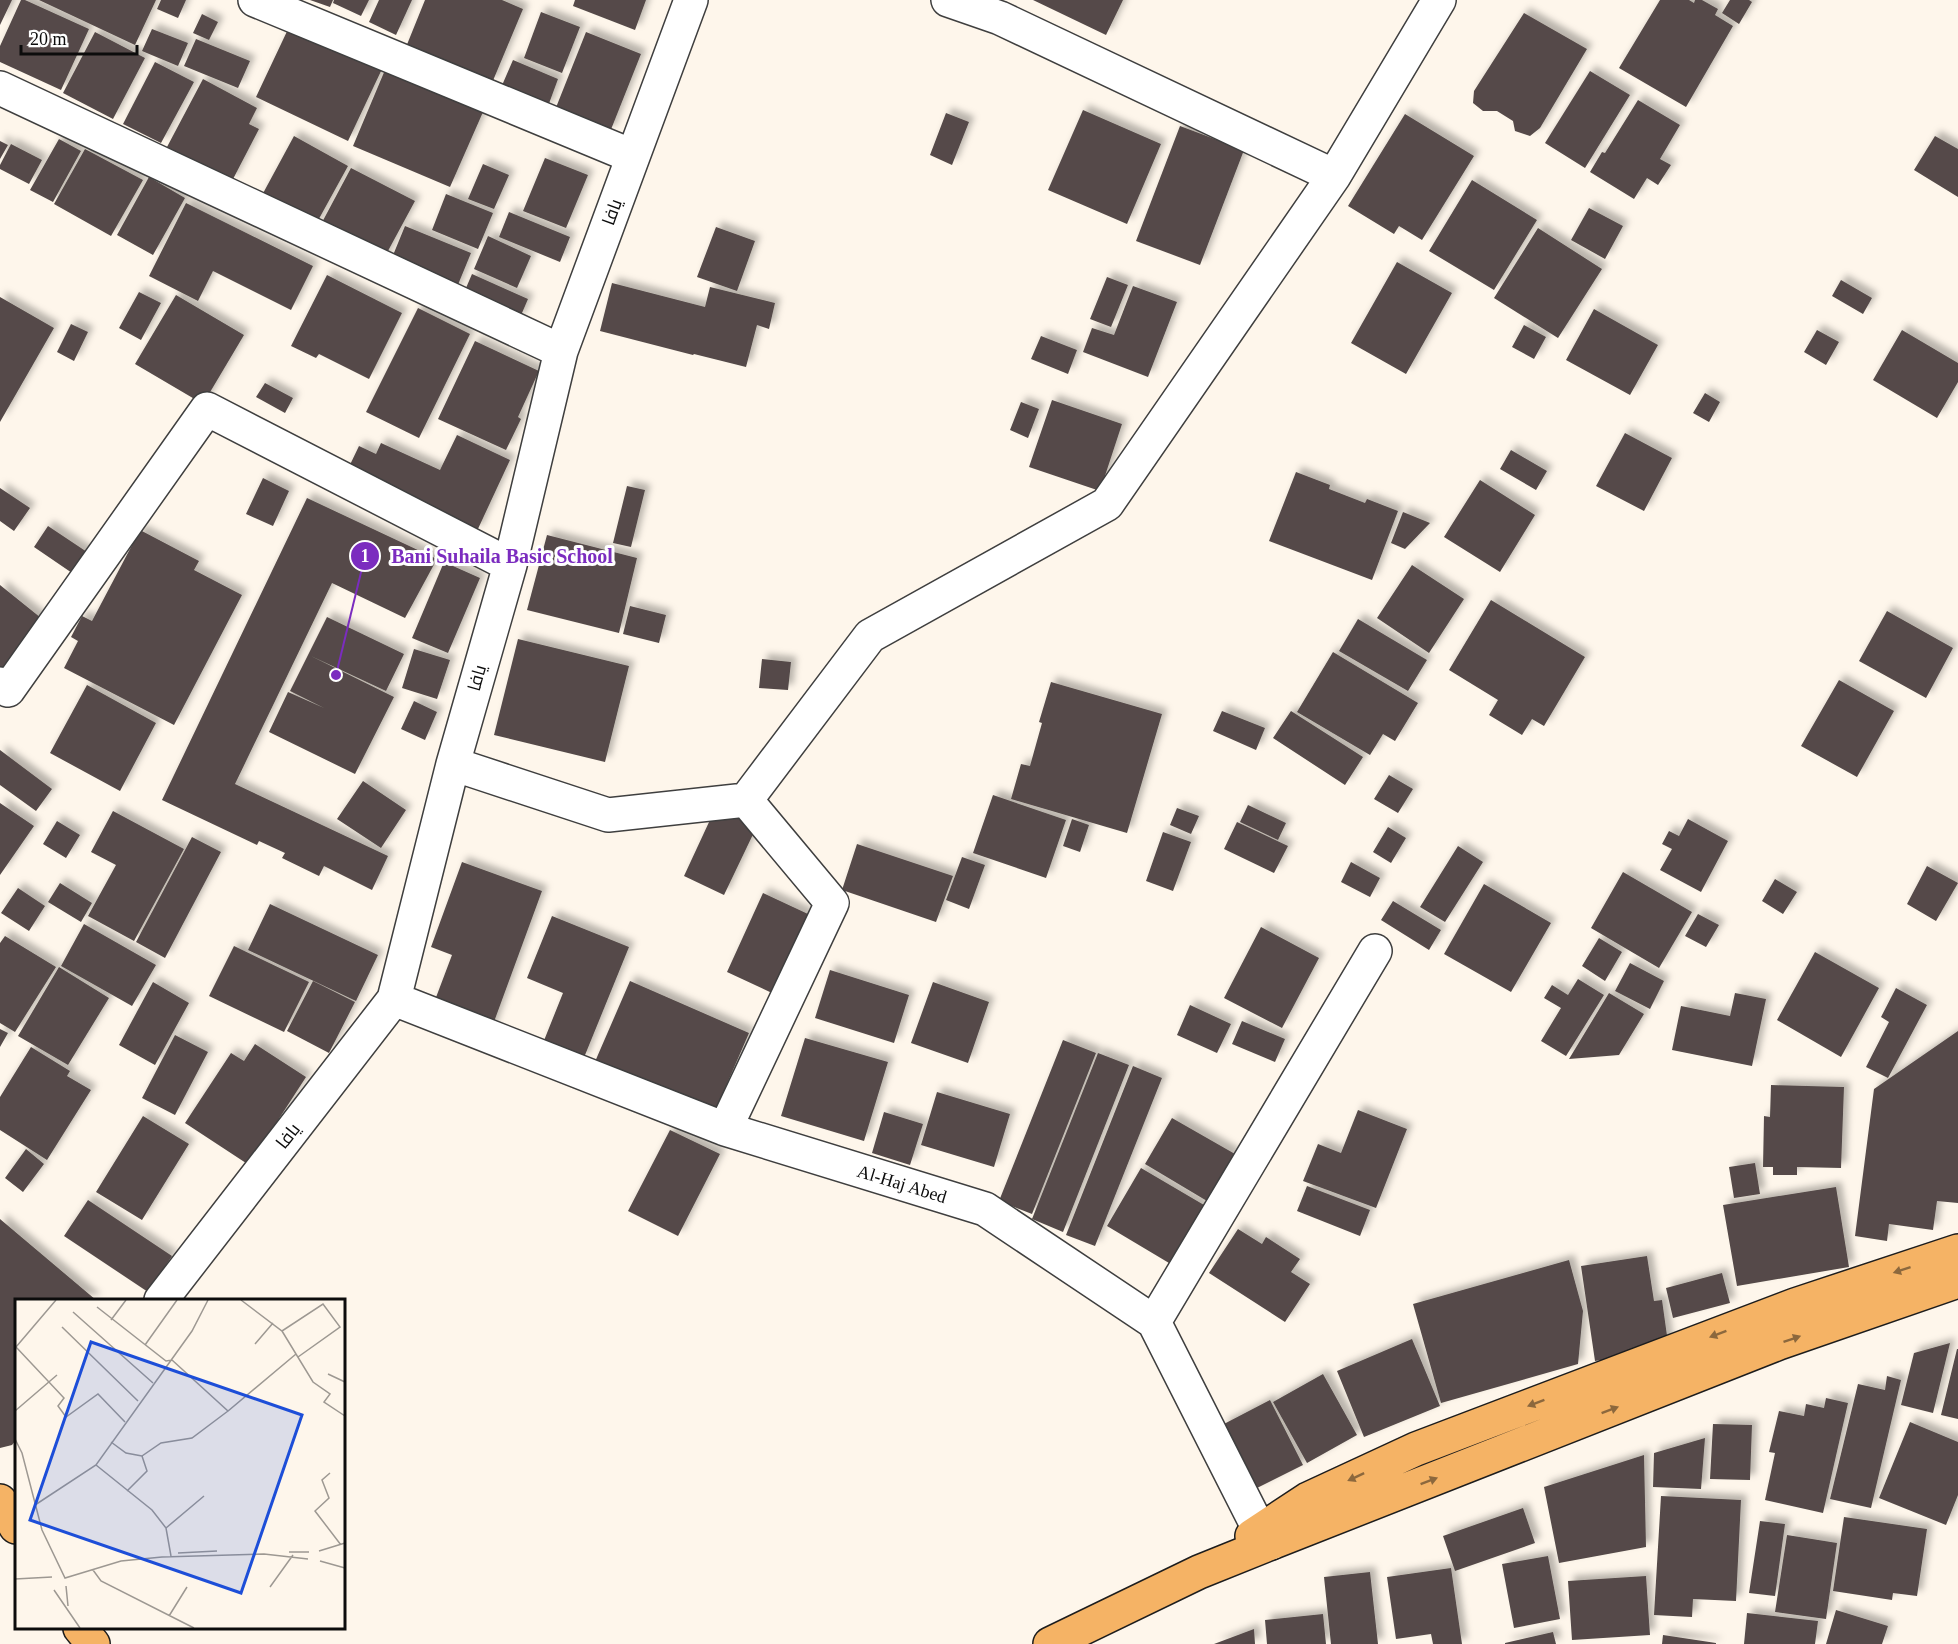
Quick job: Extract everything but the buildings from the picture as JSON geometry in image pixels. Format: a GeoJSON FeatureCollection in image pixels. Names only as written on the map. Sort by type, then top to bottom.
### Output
{"type":"FeatureCollection","features":[{"type":"Feature","properties":{"kind":"main road"},"geometry":{"type":"LineString","coordinates":[[1266,1537],[1308,1499],[1416,1449],[1795,1305],[1958,1251]]}},
{"type":"Feature","properties":{"kind":"main road"},"geometry":{"type":"LineString","coordinates":[[1050,1644],[1266,1537],[1779,1343],[1958,1281]]}},
{"type":"Feature","properties":{"kind":"main road"},"geometry":{"type":"LineString","coordinates":[[82,1629],[93,1644]]}},
{"type":"Feature","properties":{"kind":"street"},"geometry":{"type":"LineString","coordinates":[[255,0],[633,156]]}},
{"type":"Feature","properties":{"kind":"street","name":"يافا"},"geometry":{"type":"LineString","coordinates":[[162,1299],[394,999],[453,764],[510,565],[561,351],[691,0]]}},
{"type":"Feature","properties":{"kind":"street"},"geometry":{"type":"LineString","coordinates":[[948,0],[1000,18],[1334,176]]}},
{"type":"Feature","properties":{"kind":"street"},"geometry":{"type":"LineString","coordinates":[[453,764],[608,815],[746,800],[870,636],[1107,504],[1334,176],[1439,0]]}},
{"type":"Feature","properties":{"kind":"street"},"geometry":{"type":"LineString","coordinates":[[0,88],[561,351]]}},
{"type":"Feature","properties":{"kind":"street"},"geometry":{"type":"LineString","coordinates":[[0,684],[8,690],[24,664],[207,408],[510,565]]}},
{"type":"Feature","properties":{"kind":"street"},"geometry":{"type":"LineString","coordinates":[[725,1130],[832,903],[746,800]]}},
{"type":"Feature","properties":{"kind":"street"},"geometry":{"type":"LineString","coordinates":[[1154,1322],[1375,951]]}},
{"type":"Feature","properties":{"kind":"street","name":"Al-Haj Abed"},"geometry":{"type":"LineString","coordinates":[[394,999],[725,1130],[985,1209],[1154,1322],[1266,1537]]}},
{"type":"Feature","properties":{"kind":"place","name":"Bani Suhaila Basic School"},"geometry":{"type":"Point","coordinates":[336,675]}}]}
